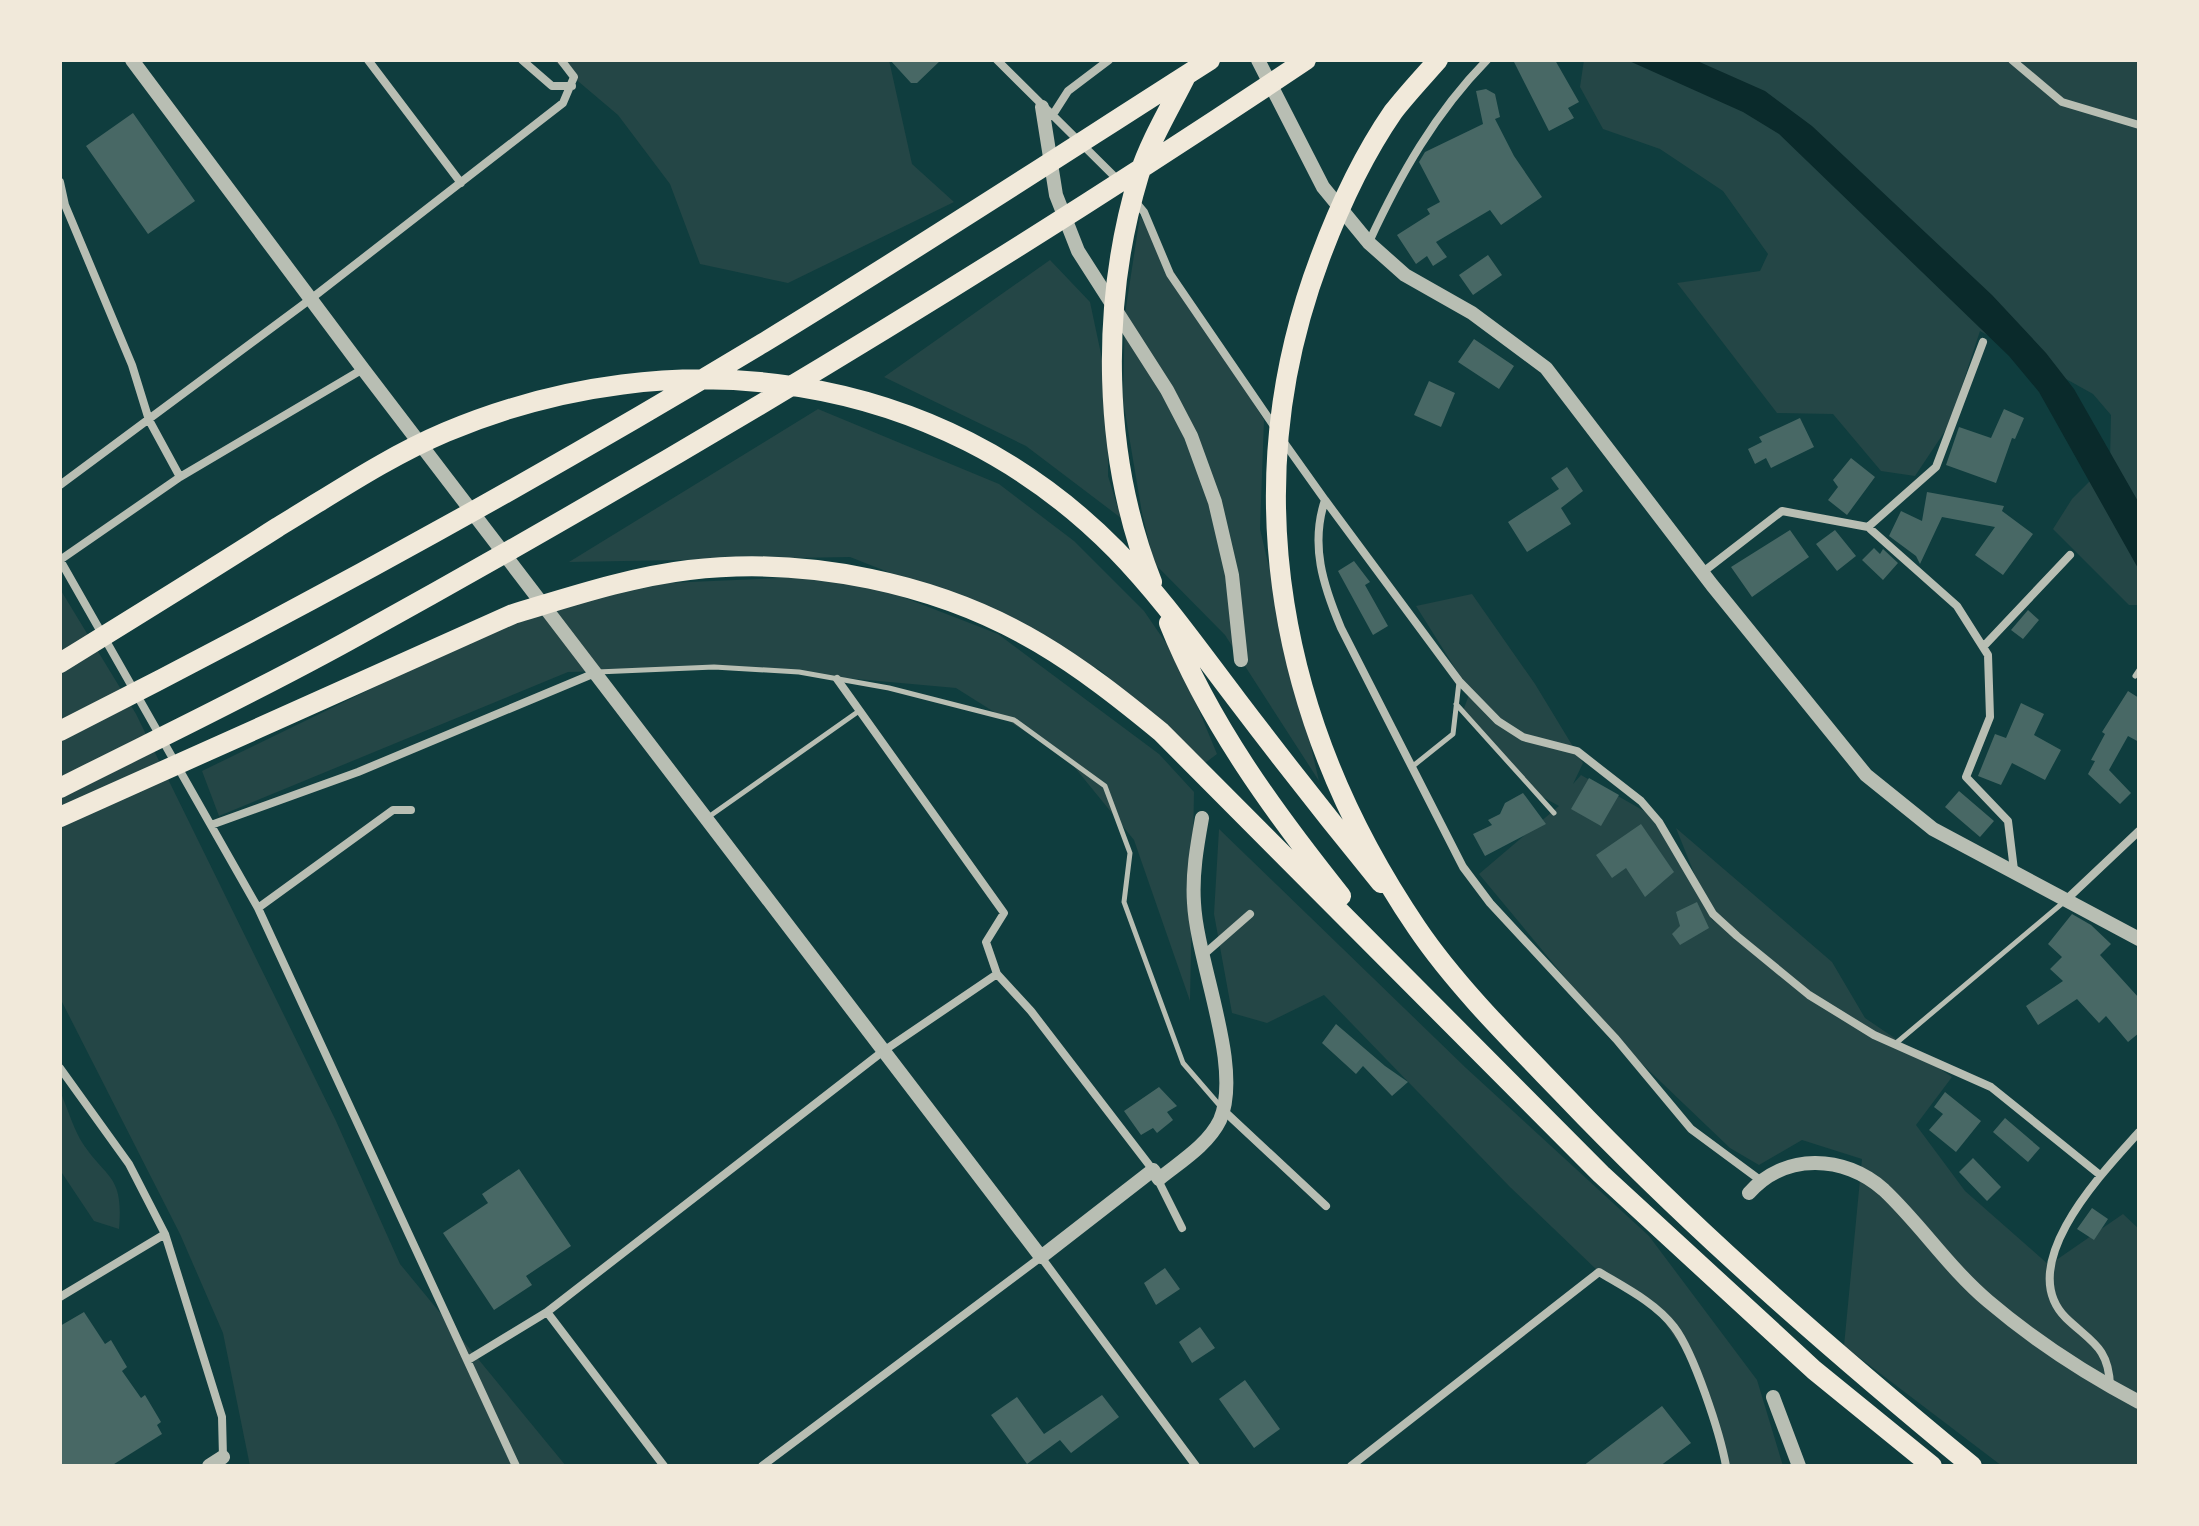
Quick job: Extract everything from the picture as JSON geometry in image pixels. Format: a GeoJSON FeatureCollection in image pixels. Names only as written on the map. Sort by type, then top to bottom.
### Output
{"type":"FeatureCollection","features":[{"type":"Feature","properties":{"kind":"highway"},"geometry":{"type":"LineString","coordinates":[[1194,60],[1140,173],[1116,296],[1112,370],[1117,428],[1137,543],[1199,690],[1288,830],[1393,962]]}},
{"type":"Feature","properties":{"kind":"highway"},"geometry":{"type":"LineString","coordinates":[[60,731],[272,622],[632,420],[883,268],[1210,60]]}},
{"type":"Feature","properties":{"kind":"highway"},"geometry":{"type":"LineString","coordinates":[[60,788],[354,638],[726,425],[925,306],[1306,60]]}},
{"type":"Feature","properties":{"kind":"highway"},"geometry":{"type":"LineString","coordinates":[[1418,929],[1340,792],[1306,704],[1287,614],[1274,524],[1274,471],[1280,411],[1300,312],[1343,198],[1394,112],[1438,60]]}},
{"type":"Feature","properties":{"kind":"highway"},"geometry":{"type":"LineString","coordinates":[[60,663],[378,467],[470,423],[563,393],[634,381],[702,379],[828,391],[936,424],[1019,472],[1069,507],[1159,597],[1316,805],[1521,1051],[1621,1155],[1828,1347],[1972,1466]]}},
{"type":"Feature","properties":{"kind":"highway"},"geometry":{"type":"LineString","coordinates":[[60,817],[513,614],[640,579],[689,570],[807,568],[930,595],[983,615],[1038,642],[1097,680],[1161,732],[1601,1174],[1814,1370],[1932,1466]]}},
{"type":"Feature","properties":{"kind":"street"},"geometry":{"type":"LineString","coordinates":[[132,60],[363,369],[1041,1257],[1196,1466]]}},
{"type":"Feature","properties":{"kind":"street"},"geometry":{"type":"LineString","coordinates":[[368,60],[461,183]]}},
{"type":"Feature","properties":{"kind":"street"},"geometry":{"type":"LineString","coordinates":[[522,60],[552,86],[572,86]]}},
{"type":"Feature","properties":{"kind":"street"},"geometry":{"type":"LineString","coordinates":[[60,485],[312,298],[563,103],[574,77],[561,60]]}},
{"type":"Feature","properties":{"kind":"street"},"geometry":{"type":"LineString","coordinates":[[997,60],[1108,167],[1144,212],[1170,274],[1325,500],[1395,599],[1459,681],[1498,721],[1523,737],[1577,751],[1641,801],[1659,822],[1713,914],[1809,995],[1894,1045],[1991,1087],[2100,1175]]}},
{"type":"Feature","properties":{"kind":"street"},"geometry":{"type":"LineString","coordinates":[[1047,111],[1109,60]]}},
{"type":"Feature","properties":{"kind":"street"},"geometry":{"type":"LineString","coordinates":[[1258,60],[1323,187],[1369,243],[1405,275],[1472,313],[1546,368],[1703,572],[1866,775],[1933,829],[2068,898],[2139,939]]}},
{"type":"Feature","properties":{"kind":"street"},"geometry":{"type":"LineString","coordinates":[[1369,243],[1419,145],[1440,113],[1487,60]]}},
{"type":"Feature","properties":{"kind":"street"},"geometry":{"type":"LineString","coordinates":[[2012,60],[2062,102],[2139,125]]}},
{"type":"Feature","properties":{"kind":"street"},"geometry":{"type":"LineString","coordinates":[[1047,111],[1056,195],[1078,251],[1167,390],[1191,436],[1215,502],[1232,575],[1241,660]]}},
{"type":"Feature","properties":{"kind":"street"},"geometry":{"type":"LineString","coordinates":[[60,182],[65,205],[132,365],[149,420],[180,477]]}},
{"type":"Feature","properties":{"kind":"street"},"geometry":{"type":"LineString","coordinates":[[1868,527],[1936,467],[1983,342]]}},
{"type":"Feature","properties":{"kind":"street"},"geometry":{"type":"LineString","coordinates":[[363,369],[180,477],[60,559],[258,908],[516,1466]]}},
{"type":"Feature","properties":{"kind":"street"},"geometry":{"type":"LineString","coordinates":[[1325,500],[1317,524],[1318,555],[1327,593],[1463,867],[1490,903],[1616,1039],[1691,1129],[1760,1180]]}},
{"type":"Feature","properties":{"kind":"street"},"geometry":{"type":"LineString","coordinates":[[1703,572],[1782,511],[1868,527],[1957,606],[1988,655],[1990,717],[1966,777],[2008,821],[2014,870]]}},
{"type":"Feature","properties":{"kind":"street"},"geometry":{"type":"LineString","coordinates":[[1983,647],[2070,555]]}},
{"type":"Feature","properties":{"kind":"street"},"geometry":{"type":"LineString","coordinates":[[211,825],[358,772],[596,672]]}},
{"type":"Feature","properties":{"kind":"street"},"geometry":{"type":"LineString","coordinates":[[837,679],[1004,913],[986,942],[997,974],[1031,1011],[1159,1179],[1211,1133],[1227,1091],[1225,1062],[1194,905],[1194,866],[1202,818]]}},
{"type":"Feature","properties":{"kind":"street"},"geometry":{"type":"LineString","coordinates":[[258,908],[393,810],[411,810]]}},
{"type":"Feature","properties":{"kind":"street"},"geometry":{"type":"LineString","coordinates":[[2068,898],[2139,831]]}},
{"type":"Feature","properties":{"kind":"street"},"geometry":{"type":"LineString","coordinates":[[1202,957],[1250,914]]}},
{"type":"Feature","properties":{"kind":"street"},"geometry":{"type":"LineString","coordinates":[[468,1360],[547,1312],[882,1052],[997,974]]}},
{"type":"Feature","properties":{"kind":"street"},"geometry":{"type":"LineString","coordinates":[[60,1068],[129,1164],[165,1234],[222,1417],[223,1457],[209,1466]]}},
{"type":"Feature","properties":{"kind":"street"},"geometry":{"type":"LineString","coordinates":[[1222,1109],[1326,1206]]}},
{"type":"Feature","properties":{"kind":"street"},"geometry":{"type":"LineString","coordinates":[[2110,1386],[2107,1358],[2064,1315],[2048,1289],[2051,1259],[2075,1211],[2100,1175],[2139,1132]]}},
{"type":"Feature","properties":{"kind":"street"},"geometry":{"type":"LineString","coordinates":[[1749,1193],[1760,1180],[1781,1168],[1804,1161],[1829,1163],[1856,1173],[1882,1189],[1955,1270],[2023,1331],[2059,1358],[2139,1402]]}},
{"type":"Feature","properties":{"kind":"street"},"geometry":{"type":"LineString","coordinates":[[1153,1170],[1182,1228]]}},
{"type":"Feature","properties":{"kind":"street"},"geometry":{"type":"LineString","coordinates":[[762,1466],[1153,1170]]}},
{"type":"Feature","properties":{"kind":"street"},"geometry":{"type":"LineString","coordinates":[[60,1297],[165,1234]]}},
{"type":"Feature","properties":{"kind":"street"},"geometry":{"type":"LineString","coordinates":[[1351,1466],[1599,1272],[1637,1296],[1674,1327],[1690,1360],[1726,1466]]}},
{"type":"Feature","properties":{"kind":"street"},"geometry":{"type":"LineString","coordinates":[[547,1312],[664,1466]]}},
{"type":"Feature","properties":{"kind":"street"},"geometry":{"type":"LineString","coordinates":[[1773,1397],[1799,1466]]}},
{"type":"Feature","properties":{"kind":"lane"},"geometry":{"type":"LineString","coordinates":[[596,672],[714,667],[837,679],[889,688],[1014,720],[1105,786],[1130,853],[1124,902],[1183,1063],[1222,1109]]}},
{"type":"Feature","properties":{"kind":"lane"},"geometry":{"type":"LineString","coordinates":[[2135,676],[2139,670]]}},
{"type":"Feature","properties":{"kind":"lane"},"geometry":{"type":"LineString","coordinates":[[1413,766],[1453,734],[1459,681]]}},
{"type":"Feature","properties":{"kind":"lane"},"geometry":{"type":"LineString","coordinates":[[1456,704],[1554,813]]}},
{"type":"Feature","properties":{"kind":"lane"},"geometry":{"type":"LineString","coordinates":[[706,819],[859,711]]}},
{"type":"Feature","properties":{"kind":"lane"},"geometry":{"type":"LineString","coordinates":[[1894,1045],[2068,898]]}},
{"type":"Feature","properties":{"kind":"shaded area"},"geometry":{"type":"Polygon","coordinates":[[[553,60],[889,60],[912,164],[954,202],[788,283],[700,264],[670,184],[618,115],[553,60]]]}},
{"type":"Feature","properties":{"kind":"shaded area"},"geometry":{"type":"Polygon","coordinates":[[[1584,60],[2139,60],[2139,605],[2129,605],[2053,529],[2072,499],[2110,461],[2111,415],[2093,394],[1980,331],[1949,425],[1915,476],[1881,471],[1833,414],[1777,413],[1677,283],[1760,271],[1768,254],[1723,191],[1660,149],[1603,129],[1580,87],[1584,60]]]}},
{"type":"Feature","properties":{"kind":"shaded area"},"geometry":{"type":"Polygon","coordinates":[[[1627,60],[1695,60],[1765,91],[1812,126],[1992,295],[2046,353],[2074,389],[2139,503],[2139,570],[2039,392],[2009,356],[1779,134],[1743,112],[1627,60]]]}},
{"type":"Feature","properties":{"kind":"shaded area"},"geometry":{"type":"Polygon","coordinates":[[[1140,216],[1264,420],[1260,529],[1319,781],[1225,635],[1154,563],[1142,513],[1123,400],[1125,314],[1140,216]]]}},
{"type":"Feature","properties":{"kind":"shaded area"},"geometry":{"type":"Polygon","coordinates":[[[1050,260],[1090,302],[1108,387],[1108,476],[1121,518],[1026,446],[884,377],[1050,260]]]}},
{"type":"Feature","properties":{"kind":"shaded area"},"geometry":{"type":"Polygon","coordinates":[[[818,409],[999,484],[1074,541],[1144,611],[1179,662],[1217,754],[1205,763],[1100,670],[949,596],[850,557],[569,562],[818,409]]]}},
{"type":"Feature","properties":{"kind":"shaded area"},"geometry":{"type":"Polygon","coordinates":[[[846,575],[998,634],[1159,754],[1194,792],[1190,1001],[1134,840],[1067,758],[956,688],[734,668],[568,672],[219,816],[202,771],[525,614],[667,583],[846,575]]]}},
{"type":"Feature","properties":{"kind":"shaded area"},"geometry":{"type":"Polygon","coordinates":[[[60,589],[136,714],[336,1121],[400,1264],[566,1466],[250,1466],[223,1333],[180,1234],[60,998],[60,589]]]}},
{"type":"Feature","properties":{"kind":"shaded area"},"geometry":{"type":"Polygon","coordinates":[[[1472,594],[1535,684],[1583,763],[1573,784],[1581,775],[1653,816],[1714,923],[1676,828],[1832,962],[1865,1018],[1952,1077],[1916,1125],[1965,1191],[2049,1265],[2123,1214],[2139,1229],[2139,1466],[2002,1466],[1844,1346],[1862,1159],[1802,1140],[1759,1165],[1730,1148],[1616,1039],[1479,874],[1559,806],[1537,794],[1463,711],[1470,692],[1416,606],[1472,594]]]}},
{"type":"Feature","properties":{"kind":"shaded area"},"geometry":{"type":"Polygon","coordinates":[[[1219,829],[1466,1068],[1649,1236],[1757,1380],[1783,1466],[1726,1466],[1690,1360],[1659,1314],[1599,1272],[1510,1187],[1324,995],[1267,1023],[1232,1013],[1214,914],[1219,829]]]}},
{"type":"Feature","properties":{"kind":"shaded area"},"geometry":{"type":"Polygon","coordinates":[[[60,1091],[80,1139],[115,1186],[119,1197],[119,1229],[94,1221],[60,1170],[60,1091]]]}},
{"type":"Feature","properties":{"kind":"building"},"geometry":{"type":"Polygon","coordinates":[[[890,60],[941,60],[917,83],[911,83],[890,60]]]}},
{"type":"Feature","properties":{"kind":"building"},"geometry":{"type":"Polygon","coordinates":[[[1513,60],[1555,60],[1579,102],[1568,108],[1574,118],[1549,131],[1513,60]]]}},
{"type":"Feature","properties":{"kind":"building"},"geometry":{"type":"Polygon","coordinates":[[[1486,89],[1495,94],[1500,117],[1495,119],[1514,156],[1542,197],[1501,225],[1490,210],[1436,242],[1447,257],[1433,266],[1427,256],[1416,264],[1397,235],[1430,214],[1427,209],[1440,202],[1419,162],[1425,152],[1483,124],[1476,91],[1486,89]]]}},
{"type":"Feature","properties":{"kind":"building"},"geometry":{"type":"Polygon","coordinates":[[[133,113],[195,201],[148,234],[86,146],[133,113]]]}},
{"type":"Feature","properties":{"kind":"building"},"geometry":{"type":"Polygon","coordinates":[[[1488,255],[1502,275],[1473,295],[1459,275],[1488,255]]]}},
{"type":"Feature","properties":{"kind":"building"},"geometry":{"type":"Polygon","coordinates":[[[1474,339],[1514,366],[1499,389],[1458,362],[1474,339]]]}},
{"type":"Feature","properties":{"kind":"building"},"geometry":{"type":"Polygon","coordinates":[[[1429,381],[1455,393],[1441,427],[1414,415],[1429,381]]]}},
{"type":"Feature","properties":{"kind":"building"},"geometry":{"type":"Polygon","coordinates":[[[2004,409],[2024,418],[2015,439],[2012,438],[1996,483],[1946,465],[1959,427],[1991,438],[2004,409]]]}},
{"type":"Feature","properties":{"kind":"building"},"geometry":{"type":"Polygon","coordinates":[[[1800,418],[1814,447],[1771,468],[1766,458],[1755,464],[1748,449],[1762,442],[1759,437],[1800,418]]]}},
{"type":"Feature","properties":{"kind":"building"},"geometry":{"type":"Polygon","coordinates":[[[1851,458],[1875,477],[1847,515],[1828,500],[1838,487],[1833,480],[1851,458]]]}},
{"type":"Feature","properties":{"kind":"building"},"geometry":{"type":"Polygon","coordinates":[[[1567,467],[1583,491],[1561,508],[1571,524],[1527,552],[1508,522],[1559,489],[1551,478],[1567,467]]]}},
{"type":"Feature","properties":{"kind":"building"},"geometry":{"type":"Polygon","coordinates":[[[1927,492],[2004,506],[2002,511],[2033,534],[2003,575],[1975,555],[1995,527],[1942,517],[1920,564],[1916,556],[1889,536],[1901,511],[1922,521],[1927,492]]]}},
{"type":"Feature","properties":{"kind":"building"},"geometry":{"type":"Polygon","coordinates":[[[1790,530],[1809,557],[1752,597],[1731,567],[1790,530]]]}},
{"type":"Feature","properties":{"kind":"building"},"geometry":{"type":"Polygon","coordinates":[[[1835,530],[1856,556],[1837,571],[1816,544],[1835,530]]]}},
{"type":"Feature","properties":{"kind":"building"},"geometry":{"type":"Polygon","coordinates":[[[1874,548],[1880,554],[1883,549],[1898,563],[1883,580],[1862,560],[1874,548]]]}},
{"type":"Feature","properties":{"kind":"building"},"geometry":{"type":"Polygon","coordinates":[[[1354,561],[1370,582],[1365,585],[1388,626],[1373,635],[1338,571],[1354,561]]]}},
{"type":"Feature","properties":{"kind":"building"},"geometry":{"type":"Polygon","coordinates":[[[2028,610],[2039,620],[2023,639],[2011,630],[2028,610]]]}},
{"type":"Feature","properties":{"kind":"building"},"geometry":{"type":"Polygon","coordinates":[[[2128,691],[2139,698],[2139,742],[2128,736],[2109,770],[2131,793],[2120,804],[2088,774],[2095,761],[2091,760],[2105,734],[2102,732],[2128,691]]]}},
{"type":"Feature","properties":{"kind":"building"},"geometry":{"type":"Polygon","coordinates":[[[2021,703],[2044,714],[2034,735],[2061,750],[2045,780],[2012,763],[2001,785],[1978,776],[1995,734],[2006,738],[2021,703]]]}},
{"type":"Feature","properties":{"kind":"building"},"geometry":{"type":"Polygon","coordinates":[[[1589,778],[1619,795],[1601,826],[1571,809],[1589,778]]]}},
{"type":"Feature","properties":{"kind":"building"},"geometry":{"type":"Polygon","coordinates":[[[1959,791],[1994,821],[1980,837],[1945,807],[1959,791]]]}},
{"type":"Feature","properties":{"kind":"building"},"geometry":{"type":"Polygon","coordinates":[[[1523,793],[1546,824],[1485,856],[1473,834],[1492,825],[1488,820],[1500,814],[1505,803],[1523,793]]]}},
{"type":"Feature","properties":{"kind":"building"},"geometry":{"type":"Polygon","coordinates":[[[1641,824],[1674,872],[1645,897],[1626,868],[1612,878],[1596,855],[1641,824]]]}},
{"type":"Feature","properties":{"kind":"building"},"geometry":{"type":"Polygon","coordinates":[[[1697,902],[1709,928],[1680,945],[1672,934],[1680,926],[1676,912],[1697,902]]]}},
{"type":"Feature","properties":{"kind":"building"},"geometry":{"type":"Polygon","coordinates":[[[2072,914],[2091,925],[2111,944],[2100,955],[2139,998],[2139,1033],[2128,1042],[2106,1016],[2099,1023],[2077,999],[2038,1025],[2026,1006],[2063,981],[2050,969],[2062,957],[2048,944],[2072,914]]]}},
{"type":"Feature","properties":{"kind":"building"},"geometry":{"type":"Polygon","coordinates":[[[1336,1024],[1408,1082],[1392,1096],[1363,1066],[1356,1074],[1322,1043],[1336,1024]]]}},
{"type":"Feature","properties":{"kind":"building"},"geometry":{"type":"Polygon","coordinates":[[[1159,1087],[1177,1106],[1167,1112],[1173,1120],[1157,1133],[1153,1128],[1141,1135],[1124,1111],[1159,1087]]]}},
{"type":"Feature","properties":{"kind":"building"},"geometry":{"type":"Polygon","coordinates":[[[1945,1092],[1981,1121],[1956,1152],[1929,1130],[1943,1114],[1934,1107],[1945,1092]]]}},
{"type":"Feature","properties":{"kind":"building"},"geometry":{"type":"Polygon","coordinates":[[[2005,1118],[2040,1148],[2028,1162],[1993,1132],[2005,1118]]]}},
{"type":"Feature","properties":{"kind":"building"},"geometry":{"type":"Polygon","coordinates":[[[1973,1158],[2001,1187],[1987,1201],[1959,1172],[1973,1158]]]}},
{"type":"Feature","properties":{"kind":"building"},"geometry":{"type":"Polygon","coordinates":[[[519,1169],[571,1246],[526,1276],[532,1285],[494,1310],[443,1233],[488,1203],[482,1194],[519,1169]]]}},
{"type":"Feature","properties":{"kind":"building"},"geometry":{"type":"Polygon","coordinates":[[[2092,1208],[2108,1219],[2094,1240],[2077,1229],[2092,1208]]]}},
{"type":"Feature","properties":{"kind":"building"},"geometry":{"type":"Polygon","coordinates":[[[1165,1268],[1180,1289],[1156,1305],[1144,1283],[1165,1268]]]}},
{"type":"Feature","properties":{"kind":"building"},"geometry":{"type":"Polygon","coordinates":[[[84,1312],[105,1344],[111,1340],[127,1367],[122,1371],[141,1398],[145,1395],[161,1422],[157,1425],[162,1434],[111,1466],[60,1466],[60,1326],[84,1312]]]}},
{"type":"Feature","properties":{"kind":"building"},"geometry":{"type":"Polygon","coordinates":[[[1200,1327],[1215,1348],[1192,1363],[1179,1342],[1200,1327]]]}},
{"type":"Feature","properties":{"kind":"building"},"geometry":{"type":"Polygon","coordinates":[[[1245,1380],[1280,1429],[1254,1448],[1219,1399],[1245,1380]]]}},
{"type":"Feature","properties":{"kind":"building"},"geometry":{"type":"Polygon","coordinates":[[[1102,1395],[1119,1417],[1071,1453],[1060,1440],[1027,1464],[991,1415],[1017,1397],[1044,1434],[1102,1395]]]}},
{"type":"Feature","properties":{"kind":"building"},"geometry":{"type":"Polygon","coordinates":[[[1662,1406],[1691,1443],[1660,1466],[1583,1466],[1662,1406]]]}}]}
